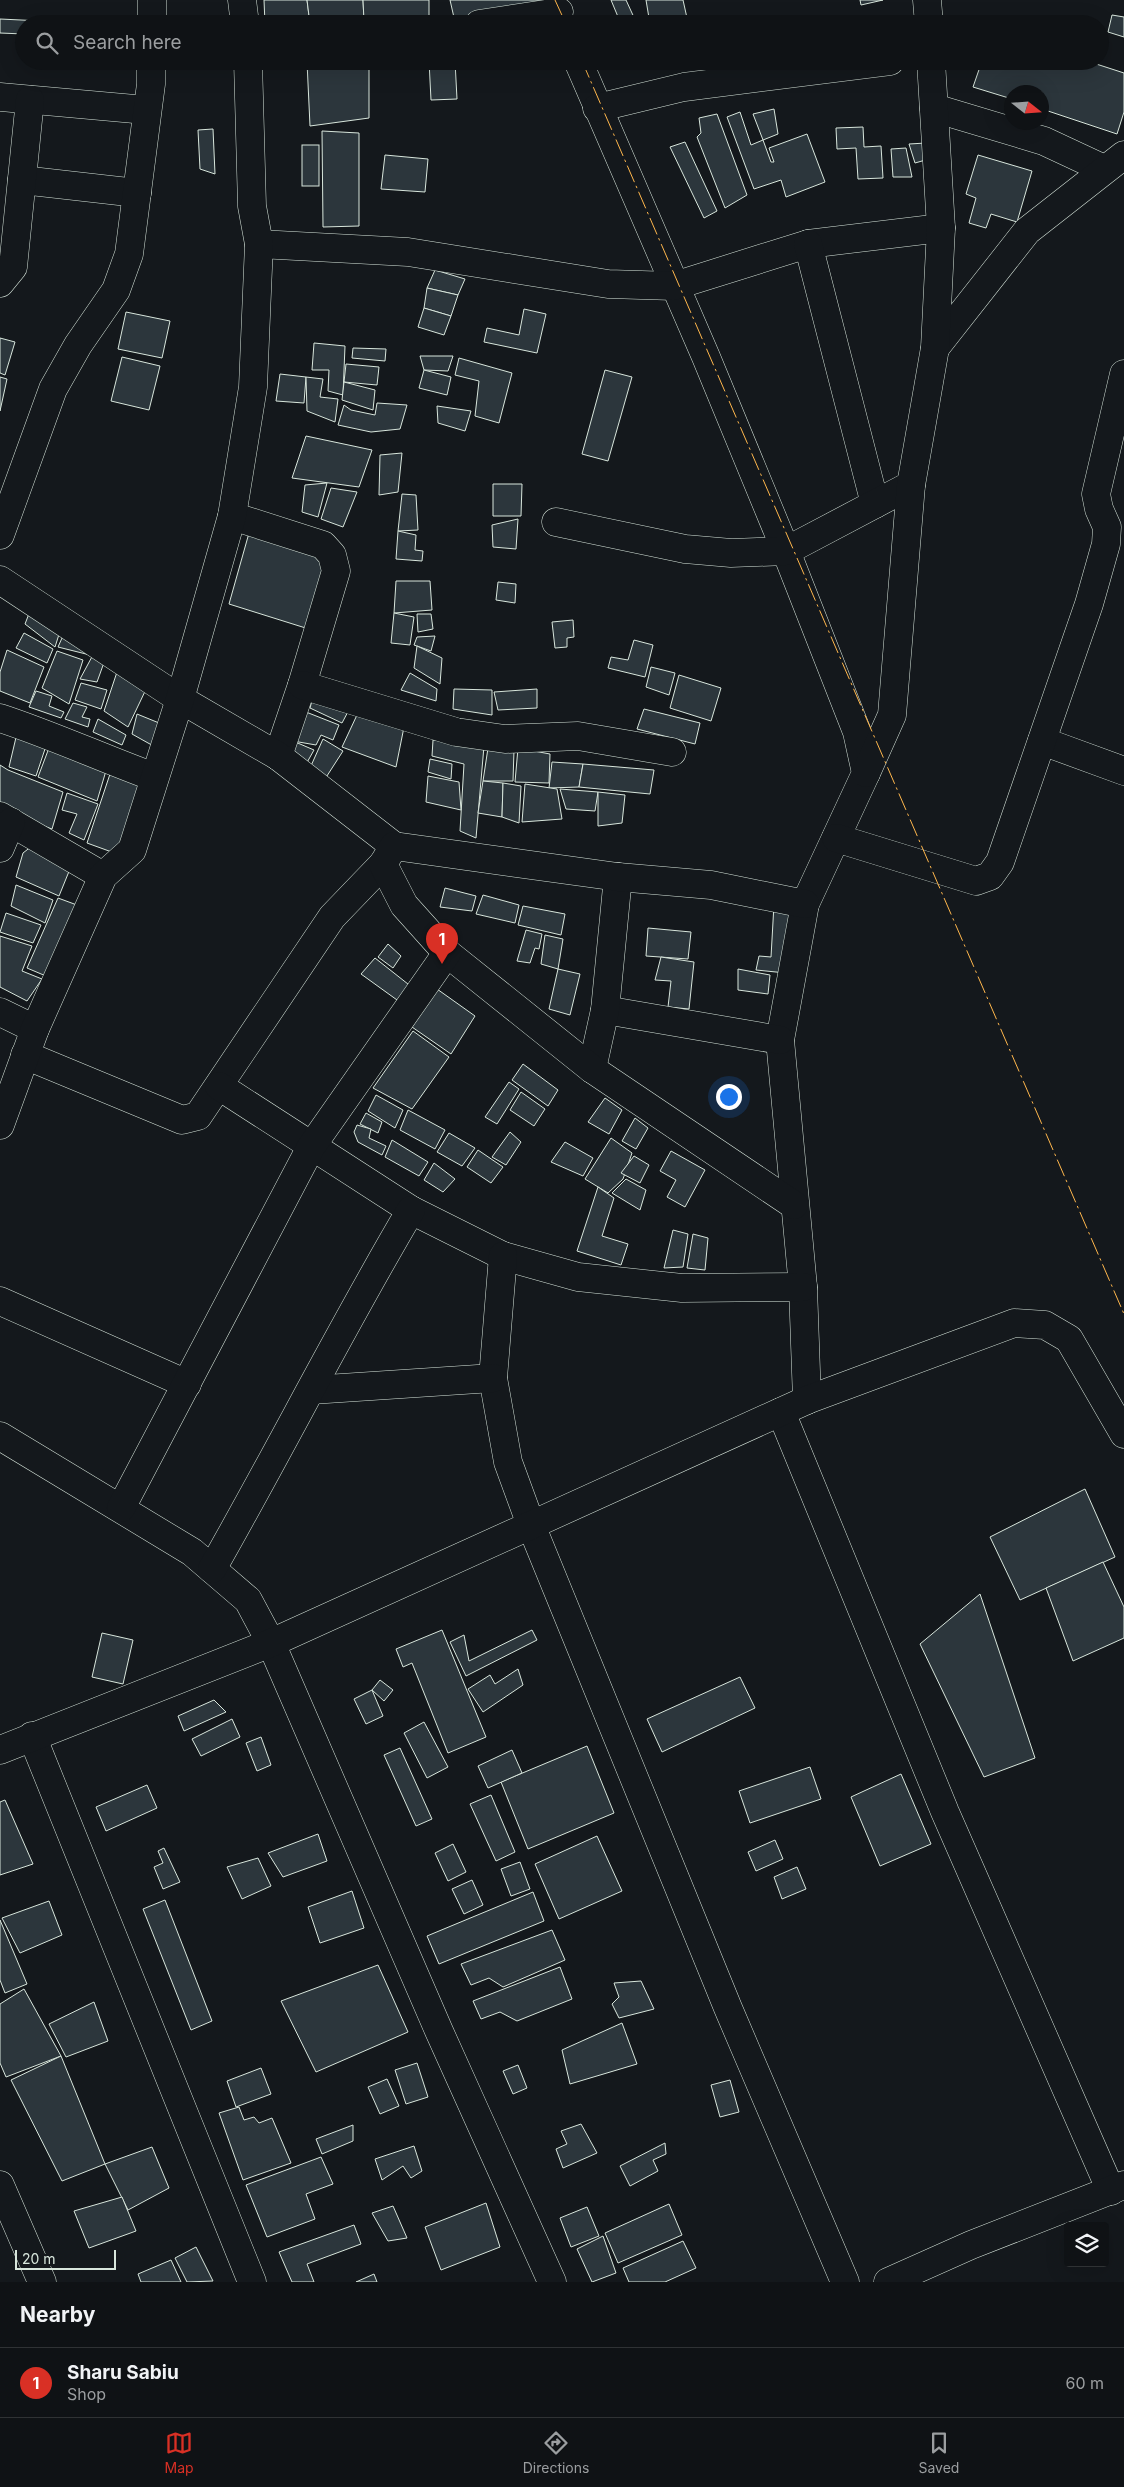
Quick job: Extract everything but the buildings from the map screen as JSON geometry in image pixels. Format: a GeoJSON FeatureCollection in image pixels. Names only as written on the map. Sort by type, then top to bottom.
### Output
{"type":"FeatureCollection","features":[{"type":"Feature","properties":{"kind":"street"},"geometry":{"type":"LineString","coordinates":[[152,0],[152,15]]}},
{"type":"Feature","properties":{"kind":"street"},"geometry":{"type":"LineString","coordinates":[[242,0],[244,15]]}},
{"type":"Feature","properties":{"kind":"street"},"geometry":{"type":"LineString","coordinates":[[927,0],[928,15]]}},
{"type":"Feature","properties":{"kind":"street"},"geometry":{"type":"LineString","coordinates":[[539,15],[559,12]]}},
{"type":"Feature","properties":{"kind":"street"},"geometry":{"type":"LineString","coordinates":[[0,535],[53,389],[78,345],[116,290],[129,254],[152,70]]}},
{"type":"Feature","properties":{"kind":"street"},"geometry":{"type":"LineString","coordinates":[[0,1125],[35,1029],[103,876],[132,850],[180,699],[232,516],[253,387],[259,244],[252,206],[248,70]]}},
{"type":"Feature","properties":{"kind":"street"},"geometry":{"type":"LineString","coordinates":[[582,70],[786,551],[857,732],[866,773]]}},
{"type":"Feature","properties":{"kind":"street"},"geometry":{"type":"LineString","coordinates":[[597,108],[684,87],[819,70]]}},
{"type":"Feature","properties":{"kind":"street"},"geometry":{"type":"LineString","coordinates":[[807,1400],[803,1287],[780,1040],[805,904],[892,715],[911,485],[935,348],[941,228],[932,70]]}},
{"type":"Feature","properties":{"kind":"street"},"geometry":{"type":"LineString","coordinates":[[0,96],[146,110]]}},
{"type":"Feature","properties":{"kind":"street"},"geometry":{"type":"LineString","coordinates":[[0,283],[13,267],[30,100]]}},
{"type":"Feature","properties":{"kind":"street"},"geometry":{"type":"LineString","coordinates":[[934,108],[1114,162]]}},
{"type":"Feature","properties":{"kind":"street"},"geometry":{"type":"LineString","coordinates":[[935,348],[1028,231],[1114,162]]}},
{"type":"Feature","properties":{"kind":"street"},"geometry":{"type":"LineString","coordinates":[[22,180],[137,193]]}},
{"type":"Feature","properties":{"kind":"street"},"geometry":{"type":"LineString","coordinates":[[259,244],[408,252],[608,284],[674,286],[808,244],[941,228]]}},
{"type":"Feature","properties":{"kind":"street"},"geometry":{"type":"LineString","coordinates":[[808,244],[875,504]]}},
{"type":"Feature","properties":{"kind":"street"},"geometry":{"type":"LineString","coordinates":[[836,838],[976,881],[990,876],[1000,862],[1089,604],[1106,544],[1107,527],[1111,512],[1096,494],[1122,389]]}},
{"type":"Feature","properties":{"kind":"street"},"geometry":{"type":"LineString","coordinates":[[556,522],[685,549],[731,553],[786,551],[911,485]]}},
{"type":"Feature","properties":{"kind":"street"},"geometry":{"type":"LineString","coordinates":[[232,516],[323,545],[332,555],[336,571],[302,685],[278,756]]}},
{"type":"Feature","properties":{"kind":"street"},"geometry":{"type":"LineString","coordinates":[[0,580],[180,699],[278,756],[388,855],[404,905],[447,954],[592,1069],[794,1204]]}},
{"type":"Feature","properties":{"kind":"street"},"geometry":{"type":"LineString","coordinates":[[302,685],[456,732],[504,739],[578,736],[672,752]]}},
{"type":"Feature","properties":{"kind":"street"},"geometry":{"type":"LineString","coordinates":[[0,718],[56,736],[112,762],[154,777]]}},
{"type":"Feature","properties":{"kind":"street"},"geometry":{"type":"LineString","coordinates":[[1042,741],[1124,771]]}},
{"type":"Feature","properties":{"kind":"street"},"geometry":{"type":"LineString","coordinates":[[0,848],[5,819],[103,876]]}},
{"type":"Feature","properties":{"kind":"street"},"geometry":{"type":"LineString","coordinates":[[388,855],[711,885],[805,904]]}},
{"type":"Feature","properties":{"kind":"street"},"geometry":{"type":"LineString","coordinates":[[25,1056],[182,1120],[198,1116],[332,917],[388,855]]}},
{"type":"Feature","properties":{"kind":"street"},"geometry":{"type":"LineString","coordinates":[[592,1069],[605,1010],[618,877]]}},
{"type":"Feature","properties":{"kind":"street"},"geometry":{"type":"LineString","coordinates":[[121,1508],[311,1147],[447,954]]}},
{"type":"Feature","properties":{"kind":"street"},"geometry":{"type":"LineString","coordinates":[[605,1010],[780,1040]]}},
{"type":"Feature","properties":{"kind":"street"},"geometry":{"type":"LineString","coordinates":[[0,1012],[35,1029]]}},
{"type":"Feature","properties":{"kind":"street"},"geometry":{"type":"LineString","coordinates":[[219,1086],[411,1210],[503,1256],[578,1277],[682,1288],[803,1287]]}},
{"type":"Feature","properties":{"kind":"street"},"geometry":{"type":"LineString","coordinates":[[212,1569],[369,1281],[411,1210]]}},
{"type":"Feature","properties":{"kind":"street"},"geometry":{"type":"LineString","coordinates":[[503,1256],[493,1378],[508,1462],[531,1525],[728,2008],[844,2282]]}},
{"type":"Feature","properties":{"kind":"street"},"geometry":{"type":"LineString","coordinates":[[0,1301],[187,1384]]}},
{"type":"Feature","properties":{"kind":"street"},"geometry":{"type":"LineString","coordinates":[[0,1750],[271,1643],[807,1400],[1014,1323],[1045,1325],[1069,1340],[1124,1434]]}},
{"type":"Feature","properties":{"kind":"street"},"geometry":{"type":"LineString","coordinates":[[311,1390],[493,1378]]}},
{"type":"Feature","properties":{"kind":"street"},"geometry":{"type":"LineString","coordinates":[[781,1412],[945,1812],[1117,2188],[971,2245],[888,2282]]}},
{"type":"Feature","properties":{"kind":"street"},"geometry":{"type":"LineString","coordinates":[[0,1436],[192,1552],[248,1600],[271,1643],[439,2031],[552,2282]]}},
{"type":"Feature","properties":{"kind":"street"},"geometry":{"type":"LineString","coordinates":[[32,1736],[252,2282]]}},
{"type":"Feature","properties":{"kind":"street"},"geometry":{"type":"LineString","coordinates":[[0,2185],[42,2282]]}},
{"type":"Feature","properties":{"kind":"power"},"geometry":{"type":"LineString","coordinates":[[555,0],[562,15]]}},
{"type":"Feature","properties":{"kind":"power"},"geometry":{"type":"LineString","coordinates":[[586,70],[1124,1314]]}},
{"type":"Feature","properties":{"kind":"place","name":"Sharu Sabiu"},"geometry":{"type":"Point","coordinates":[442,964]}}]}
